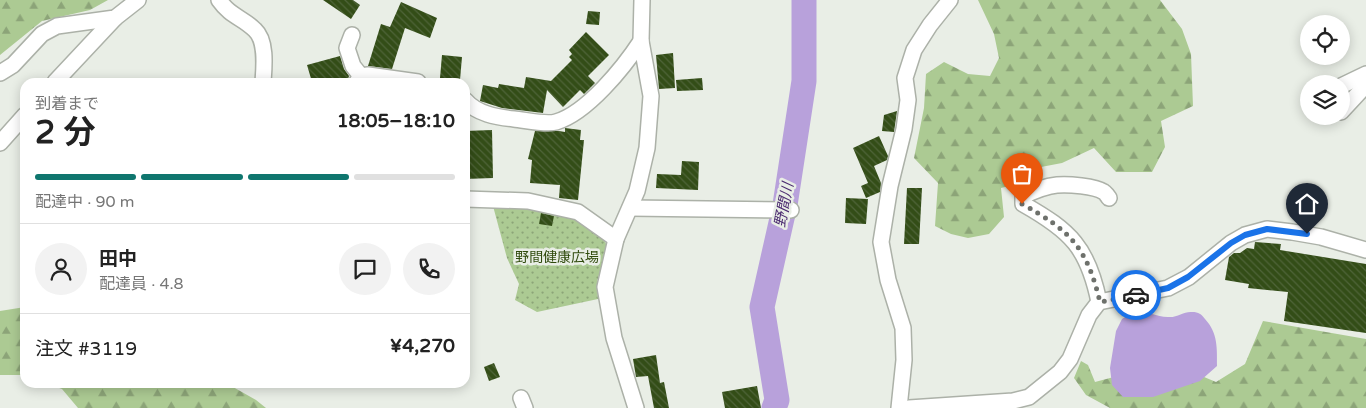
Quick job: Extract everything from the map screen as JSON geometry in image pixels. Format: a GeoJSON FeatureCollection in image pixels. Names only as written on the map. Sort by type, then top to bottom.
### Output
{"type":"FeatureCollection","features":[{"type":"Feature","properties":{"kind":"street"},"geometry":{"type":"LineString","coordinates":[[60,78],[115,18],[138,0]]}},
{"type":"Feature","properties":{"kind":"street"},"geometry":{"type":"LineString","coordinates":[[219,0],[227,11],[257,30],[265,54],[264,78]]}},
{"type":"Feature","properties":{"kind":"street"},"geometry":{"type":"LineString","coordinates":[[636,408],[614,338],[604,287],[616,239],[637,191],[647,148],[651,96],[641,41],[642,0]]}},
{"type":"Feature","properties":{"kind":"street"},"geometry":{"type":"LineString","coordinates":[[899,408],[904,360],[903,328],[888,280],[881,242],[890,186],[904,129],[908,100],[906,78],[914,50],[930,25],[950,0]]}},
{"type":"Feature","properties":{"kind":"street"},"geometry":{"type":"LineString","coordinates":[[0,73],[13,65],[42,34],[57,26],[115,18]]}},
{"type":"Feature","properties":{"kind":"street"},"geometry":{"type":"LineString","coordinates":[[352,34],[347,48],[359,78]]}},
{"type":"Feature","properties":{"kind":"street"},"geometry":{"type":"LineString","coordinates":[[470,105],[481,112],[507,118],[554,123],[583,107],[628,61],[641,41]]}},
{"type":"Feature","properties":{"kind":"street"},"geometry":{"type":"LineString","coordinates":[[361,78],[368,74],[393,78]]}},
{"type":"Feature","properties":{"kind":"street"},"geometry":{"type":"LineString","coordinates":[[1350,82],[1366,74]]}},
{"type":"Feature","properties":{"kind":"street"},"geometry":{"type":"LineString","coordinates":[[1350,102],[1366,85]]}},
{"type":"Feature","properties":{"kind":"street"},"geometry":{"type":"LineString","coordinates":[[0,142],[20,121]]}},
{"type":"Feature","properties":{"kind":"street"},"geometry":{"type":"LineString","coordinates":[[1100,302],[1095,281],[1086,259],[1074,241],[1055,224],[1022,204],[1023,196],[1040,188],[1056,185],[1090,187],[1104,192],[1109,198]]}},
{"type":"Feature","properties":{"kind":"street"},"geometry":{"type":"LineString","coordinates":[[470,199],[528,201],[578,212],[616,239]]}},
{"type":"Feature","properties":{"kind":"street"},"geometry":{"type":"LineString","coordinates":[[630,208],[791,210]]}},
{"type":"Feature","properties":{"kind":"street"},"geometry":{"type":"LineString","coordinates":[[909,408],[1013,402],[1029,397],[1060,372],[1070,358],[1089,314],[1100,302],[1168,288],[1188,277],[1231,243],[1245,235],[1267,229],[1322,237],[1366,250]]}},
{"type":"Feature","properties":{"kind":"green space"},"geometry":{"type":"Polygon","coordinates":[[[0,0],[108,0],[90,10],[42,21],[0,55],[0,0]]]}},
{"type":"Feature","properties":{"kind":"green space"},"geometry":{"type":"Polygon","coordinates":[[[978,0],[1160,0],[1182,29],[1191,54],[1193,106],[1161,121],[1165,147],[1152,172],[1116,172],[1094,148],[1062,163],[1041,167],[1025,182],[1001,188],[1004,217],[989,234],[968,238],[951,234],[935,226],[938,183],[914,158],[924,108],[926,74],[944,62],[968,74],[990,76],[999,58],[994,34],[978,0]]]}},
{"type":"Feature","properties":{"kind":"green space","name":"野間健康広場"},"geometry":{"type":"Polygon","coordinates":[[[513,204],[576,214],[602,235],[607,246],[597,282],[598,299],[537,312],[515,300],[519,284],[507,258],[493,206],[513,204]]]}},
{"type":"Feature","properties":{"kind":"green space"},"geometry":{"type":"Polygon","coordinates":[[[20,308],[20,375],[0,375],[0,311],[20,308]]]}},
{"type":"Feature","properties":{"kind":"green space"},"geometry":{"type":"Polygon","coordinates":[[[1263,321],[1366,339],[1366,408],[1110,408],[1086,395],[1074,378],[1081,361],[1088,365],[1095,382],[1125,374],[1185,369],[1216,382],[1245,364],[1263,321]]]}},
{"type":"Feature","properties":{"kind":"green space"},"geometry":{"type":"Polygon","coordinates":[[[59,388],[235,388],[266,408],[78,408],[59,388]]]}},
{"type":"Feature","properties":{"kind":"shaded area"},"geometry":{"type":"Polygon","coordinates":[[[1137,310],[1166,317],[1189,312],[1200,314],[1209,324],[1215,335],[1217,366],[1200,381],[1153,397],[1123,397],[1112,385],[1110,368],[1116,331],[1122,319],[1137,310]]]}},
{"type":"Feature","properties":{"kind":"building"},"geometry":{"type":"Polygon","coordinates":[[[323,0],[353,0],[360,5],[351,19],[323,0]]]}},
{"type":"Feature","properties":{"kind":"building"},"geometry":{"type":"Polygon","coordinates":[[[401,2],[437,18],[430,38],[405,28],[392,69],[368,66],[381,24],[390,27],[401,2]]]}},
{"type":"Feature","properties":{"kind":"building"},"geometry":{"type":"Polygon","coordinates":[[[588,11],[600,12],[599,25],[586,24],[588,11]]]}},
{"type":"Feature","properties":{"kind":"building"},"geometry":{"type":"Polygon","coordinates":[[[586,32],[609,55],[588,76],[595,83],[584,94],[580,90],[563,107],[547,90],[543,113],[502,108],[480,101],[483,85],[498,88],[499,84],[524,88],[526,77],[551,81],[572,60],[569,57],[572,54],[569,50],[586,32]]]}},
{"type":"Feature","properties":{"kind":"building"},"geometry":{"type":"Polygon","coordinates":[[[673,53],[675,88],[659,89],[656,55],[673,53]]]}},
{"type":"Feature","properties":{"kind":"building"},"geometry":{"type":"Polygon","coordinates":[[[442,55],[462,57],[460,78],[440,78],[442,55]]]}},
{"type":"Feature","properties":{"kind":"building"},"geometry":{"type":"Polygon","coordinates":[[[340,56],[344,69],[349,76],[348,78],[311,78],[307,65],[340,56]]]}},
{"type":"Feature","properties":{"kind":"building"},"geometry":{"type":"Polygon","coordinates":[[[702,78],[703,90],[677,91],[676,80],[702,78]]]}},
{"type":"Feature","properties":{"kind":"building"},"geometry":{"type":"Polygon","coordinates":[[[897,111],[894,132],[882,131],[884,115],[897,111]]]}},
{"type":"Feature","properties":{"kind":"building"},"geometry":{"type":"Polygon","coordinates":[[[565,128],[581,130],[580,140],[584,140],[578,200],[559,198],[560,185],[530,183],[532,160],[528,159],[535,131],[565,132],[565,128]]]}},
{"type":"Feature","properties":{"kind":"building"},"geometry":{"type":"Polygon","coordinates":[[[492,130],[493,178],[470,179],[470,131],[492,130]]]}},
{"type":"Feature","properties":{"kind":"building"},"geometry":{"type":"Polygon","coordinates":[[[879,136],[888,156],[887,160],[874,166],[881,183],[880,192],[866,198],[861,186],[868,183],[853,148],[879,136]]]}},
{"type":"Feature","properties":{"kind":"building"},"geometry":{"type":"Polygon","coordinates":[[[682,161],[699,162],[698,190],[656,188],[657,174],[681,175],[682,161]]]}},
{"type":"Feature","properties":{"kind":"building"},"geometry":{"type":"Polygon","coordinates":[[[907,188],[922,188],[919,244],[904,244],[907,188]]]}},
{"type":"Feature","properties":{"kind":"building"},"geometry":{"type":"Polygon","coordinates":[[[846,198],[868,199],[866,224],[845,223],[846,198]]]}},
{"type":"Feature","properties":{"kind":"building"},"geometry":{"type":"Polygon","coordinates":[[[541,213],[554,216],[552,226],[539,224],[541,213]]]}},
{"type":"Feature","properties":{"kind":"building"},"geometry":{"type":"Polygon","coordinates":[[[1255,242],[1281,244],[1280,250],[1366,264],[1366,333],[1284,321],[1288,292],[1248,288],[1249,284],[1225,280],[1229,257],[1247,248],[1254,249],[1255,242]]]}},
{"type":"Feature","properties":{"kind":"building"},"geometry":{"type":"Polygon","coordinates":[[[656,355],[660,383],[664,382],[669,408],[654,408],[648,376],[636,377],[633,359],[656,355]]]}},
{"type":"Feature","properties":{"kind":"building"},"geometry":{"type":"Polygon","coordinates":[[[494,363],[500,377],[489,381],[484,367],[494,363]]]}},
{"type":"Feature","properties":{"kind":"building"},"geometry":{"type":"Polygon","coordinates":[[[757,386],[761,408],[725,408],[722,392],[757,386]]]}},
{"type":"Feature","properties":{"kind":"waterway","name":"野間川"},"geometry":{"type":"LineString","coordinates":[[774,408],[777,400],[762,307],[785,205],[804,81],[804,0]]}},
{"type":"Feature","properties":{"kind":"way so far"},"geometry":{"type":"LineString","coordinates":[[1022,204],[1055,224],[1074,241],[1086,259],[1095,281],[1100,302],[1136,295]]}},
{"type":"Feature","properties":{"kind":"route"},"geometry":{"type":"LineString","coordinates":[[1136,295],[1168,288],[1188,277],[1231,243],[1245,235],[1267,229],[1307,234]]}}]}
